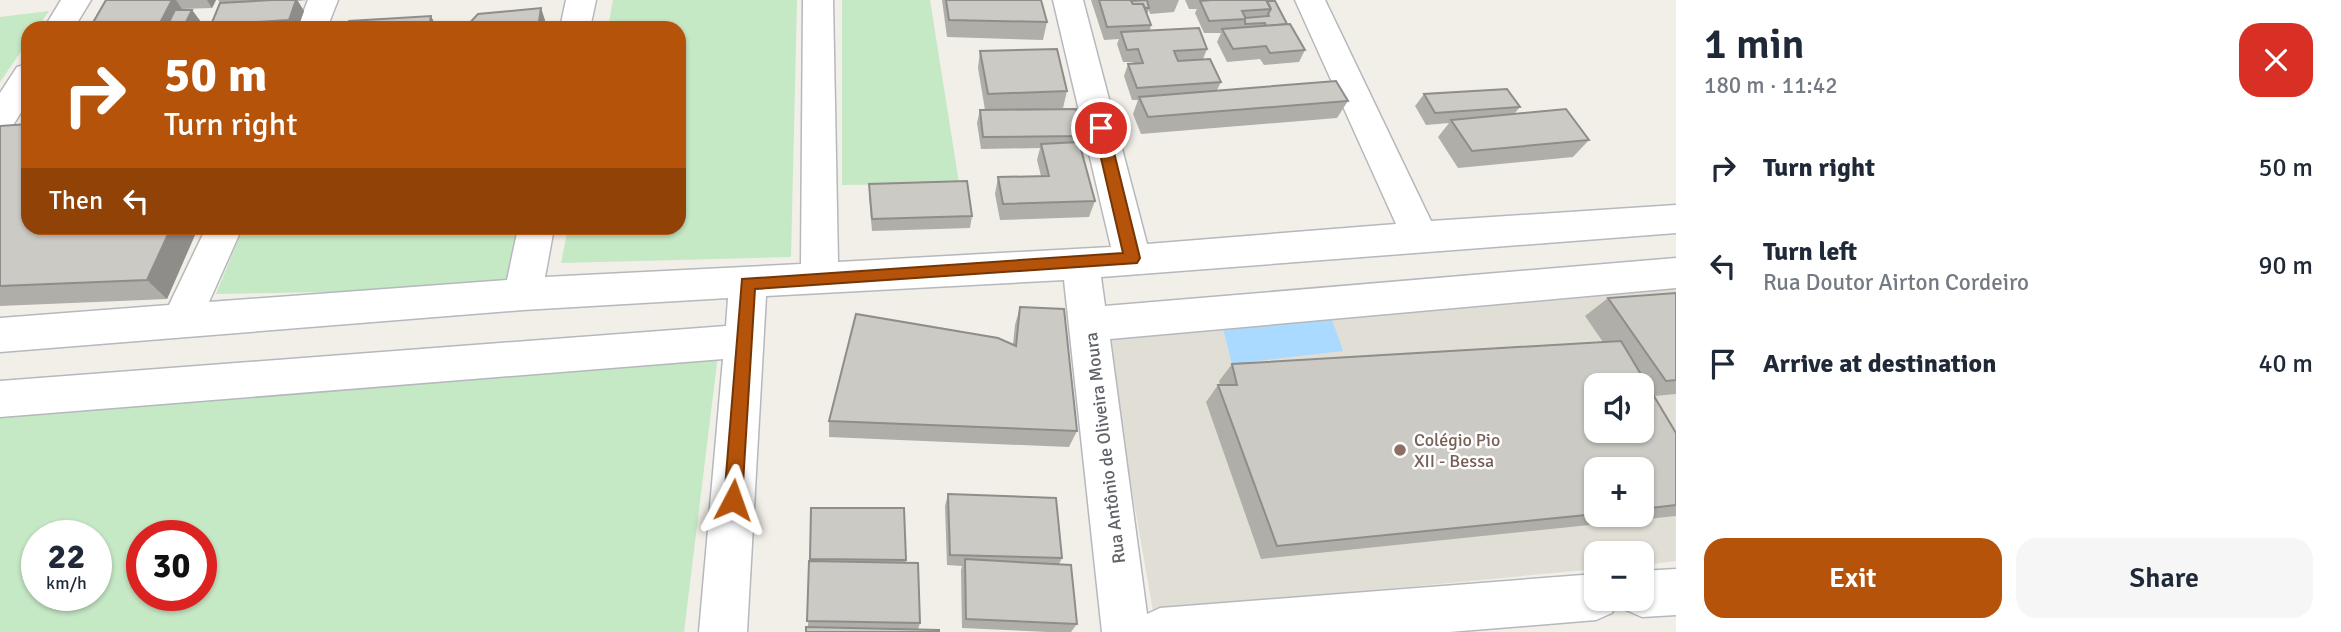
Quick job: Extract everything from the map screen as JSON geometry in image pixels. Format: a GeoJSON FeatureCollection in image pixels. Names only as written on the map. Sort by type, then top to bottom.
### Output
{"type":"FeatureCollection","features":[{"type":"Feature","properties":{"kind":"street"},"geometry":{"type":"LineString","coordinates":[[63,21],[76,0]]}},
{"type":"Feature","properties":{"kind":"street"},"geometry":{"type":"LineString","coordinates":[[315,21],[323,0]]}},
{"type":"Feature","properties":{"kind":"street"},"geometry":{"type":"LineString","coordinates":[[576,21],[581,0]]}},
{"type":"Feature","properties":{"kind":"street"},"geometry":{"type":"LineString","coordinates":[[818,0],[820,279]]}},
{"type":"Feature","properties":{"kind":"street"},"geometry":{"type":"LineString","coordinates":[[1068,0],[1132,258]]}},
{"type":"Feature","properties":{"kind":"street"},"geometry":{"type":"LineString","coordinates":[[1310,0],[1420,236]]}},
{"type":"Feature","properties":{"kind":"street"},"geometry":{"type":"LineString","coordinates":[[0,119],[21,86]]}},
{"type":"Feature","properties":{"kind":"street"},"geometry":{"type":"LineString","coordinates":[[0,334],[523,294],[1081,264],[1516,228],[1676,219]]}},
{"type":"Feature","properties":{"kind":"street"},"geometry":{"type":"LineString","coordinates":[[1516,228],[1553,282]]}},
{"type":"Feature","properties":{"kind":"street"},"geometry":{"type":"LineString","coordinates":[[181,322],[221,235]]}},
{"type":"Feature","properties":{"kind":"street"},"geometry":{"type":"LineString","coordinates":[[523,294],[535,235]]}},
{"type":"Feature","properties":{"kind":"street","name":"Rua Antônio de Oliveira Moura"},"geometry":{"type":"LineString","coordinates":[[1081,264],[1126,632]]}},
{"type":"Feature","properties":{"kind":"street"},"geometry":{"type":"LineString","coordinates":[[1090,324],[1676,273]]}},
{"type":"Feature","properties":{"kind":"street"},"geometry":{"type":"LineString","coordinates":[[723,632],[748,284]]}},
{"type":"Feature","properties":{"kind":"street"},"geometry":{"type":"LineString","coordinates":[[0,399],[744,341]]}},
{"type":"Feature","properties":{"kind":"street"},"geometry":{"type":"LineString","coordinates":[[1654,593],[1676,592]]}},
{"type":"Feature","properties":{"kind":"street"},"geometry":{"type":"LineString","coordinates":[[1160,632],[1518,617],[1584,600]]}},
{"type":"Feature","properties":{"kind":"shaded area","name":"Colégio Pio XII - Bessa"},"geometry":{"type":"Polygon","coordinates":[[[1676,286],[1676,561],[1654,564],[1654,541],[1584,541],[1584,570],[1153,611],[1104,331],[1676,286]]]}},
{"type":"Feature","properties":{"kind":"green space"},"geometry":{"type":"Polygon","coordinates":[[[613,0],[797,0],[791,257],[561,263],[567,235],[686,235],[686,21],[609,21],[613,0]]]}},
{"type":"Feature","properties":{"kind":"green space"},"geometry":{"type":"Polygon","coordinates":[[[842,0],[930,0],[959,183],[842,185],[842,0]]]}},
{"type":"Feature","properties":{"kind":"green space"},"geometry":{"type":"Polygon","coordinates":[[[49,11],[42,21],[21,21],[21,51],[0,82],[0,17],[49,11]]]}},
{"type":"Feature","properties":{"kind":"green space"},"geometry":{"type":"Polygon","coordinates":[[[240,235],[516,235],[504,289],[216,294],[240,235]]]}},
{"type":"Feature","properties":{"kind":"green space"},"geometry":{"type":"Polygon","coordinates":[[[718,355],[684,632],[0,632],[0,411],[718,355]]]}},
{"type":"Feature","properties":{"kind":"water"},"geometry":{"type":"Polygon","coordinates":[[[1330,314],[1343,351],[1232,364],[1221,320],[1330,314]]]}},
{"type":"Feature","properties":{"kind":"building"},"geometry":{"type":"Polygon","coordinates":[[[106,0],[172,0],[161,21],[94,21],[106,0]]]}},
{"type":"Feature","properties":{"kind":"building"},"geometry":{"type":"Polygon","coordinates":[[[296,0],[289,20],[273,21],[213,21],[220,3],[296,0]]]}},
{"type":"Feature","properties":{"kind":"building"},"geometry":{"type":"Polygon","coordinates":[[[946,0],[1041,0],[1047,22],[949,20],[946,0]]]}},
{"type":"Feature","properties":{"kind":"building"},"geometry":{"type":"Polygon","coordinates":[[[1099,0],[1131,0],[1133,4],[1143,4],[1151,25],[1107,27],[1099,0]]]}},
{"type":"Feature","properties":{"kind":"building"},"geometry":{"type":"Polygon","coordinates":[[[1147,0],[1149,8],[1131,1],[1147,0]]]}},
{"type":"Feature","properties":{"kind":"building"},"geometry":{"type":"Polygon","coordinates":[[[1266,0],[1271,9],[1242,11],[1246,19],[1209,21],[1200,1],[1266,0]]]}},
{"type":"Feature","properties":{"kind":"building"},"geometry":{"type":"Polygon","coordinates":[[[1267,1],[1275,1],[1287,24],[1245,24],[1245,18],[1269,16],[1271,9],[1267,1]]]}},
{"type":"Feature","properties":{"kind":"building"},"geometry":{"type":"Polygon","coordinates":[[[541,8],[539,21],[472,21],[478,14],[541,8]]]}},
{"type":"Feature","properties":{"kind":"building"},"geometry":{"type":"Polygon","coordinates":[[[175,10],[192,10],[186,21],[170,21],[175,10]]]}},
{"type":"Feature","properties":{"kind":"building"},"geometry":{"type":"Polygon","coordinates":[[[431,16],[430,21],[349,21],[431,16]]]}},
{"type":"Feature","properties":{"kind":"building"},"geometry":{"type":"Polygon","coordinates":[[[1290,24],[1305,50],[1270,53],[1266,46],[1233,49],[1222,29],[1290,24]]]}},
{"type":"Feature","properties":{"kind":"building"},"geometry":{"type":"Polygon","coordinates":[[[1199,28],[1207,49],[1174,51],[1178,61],[1210,59],[1221,82],[1137,88],[1128,64],[1143,63],[1138,49],[1127,50],[1121,32],[1199,28]]]}},
{"type":"Feature","properties":{"kind":"building"},"geometry":{"type":"Polygon","coordinates":[[[1057,49],[1067,91],[988,94],[980,51],[1057,49]]]}},
{"type":"Feature","properties":{"kind":"building"},"geometry":{"type":"Polygon","coordinates":[[[1336,81],[1348,101],[1148,117],[1139,97],[1336,81]]]}},
{"type":"Feature","properties":{"kind":"building"},"geometry":{"type":"Polygon","coordinates":[[[1507,89],[1520,107],[1435,113],[1424,94],[1507,89]]]}},
{"type":"Feature","properties":{"kind":"building"},"geometry":{"type":"Polygon","coordinates":[[[1076,109],[1082,136],[983,137],[980,110],[1076,109]]]}},
{"type":"Feature","properties":{"kind":"building"},"geometry":{"type":"Polygon","coordinates":[[[1566,109],[1589,140],[1472,151],[1451,120],[1566,109]]]}},
{"type":"Feature","properties":{"kind":"building"},"geometry":{"type":"Polygon","coordinates":[[[21,124],[21,235],[168,235],[147,280],[0,286],[0,126],[21,124]]]}},
{"type":"Feature","properties":{"kind":"building"},"geometry":{"type":"Polygon","coordinates":[[[1079,142],[1095,201],[1003,204],[998,177],[1049,176],[1041,144],[1079,142]]]}},
{"type":"Feature","properties":{"kind":"building"},"geometry":{"type":"Polygon","coordinates":[[[967,181],[972,216],[872,219],[869,184],[967,181]]]}},
{"type":"Feature","properties":{"kind":"building"},"geometry":{"type":"Polygon","coordinates":[[[1676,293],[1676,380],[1666,381],[1608,298],[1676,293]]]}},
{"type":"Feature","properties":{"kind":"building"},"geometry":{"type":"Polygon","coordinates":[[[1020,307],[1064,309],[1077,431],[829,421],[856,314],[998,338],[1016,346],[1020,307]]]}},
{"type":"Feature","properties":{"kind":"building"},"geometry":{"type":"Polygon","coordinates":[[[1621,341],[1640,373],[1584,373],[1584,443],[1654,443],[1654,396],[1676,433],[1676,505],[1654,508],[1654,457],[1584,457],[1584,515],[1277,546],[1218,385],[1237,385],[1232,364],[1621,341]]]}},
{"type":"Feature","properties":{"kind":"building"},"geometry":{"type":"Polygon","coordinates":[[[948,494],[1056,498],[1062,558],[950,555],[948,494]]]}},
{"type":"Feature","properties":{"kind":"building"},"geometry":{"type":"Polygon","coordinates":[[[811,508],[904,508],[906,560],[810,559],[811,508]]]}},
{"type":"Feature","properties":{"kind":"building"},"geometry":{"type":"Polygon","coordinates":[[[965,559],[1071,565],[1077,624],[966,619],[965,559]]]}},
{"type":"Feature","properties":{"kind":"building"},"geometry":{"type":"Polygon","coordinates":[[[809,561],[918,563],[920,623],[807,621],[809,561]]]}},
{"type":"Feature","properties":{"kind":"building"},"geometry":{"type":"Polygon","coordinates":[[[806,627],[939,630],[939,632],[806,632],[806,627]]]}},
{"type":"Feature","properties":{"kind":"place","name":"Colégio Pio XII - Bessa"},"geometry":{"type":"Point","coordinates":[1400,450]}},
{"type":"Feature","properties":{"kind":"route"},"geometry":{"type":"LineString","coordinates":[[733,500],[748,284],[1081,264],[1132,258],[1101,128]]}}]}
